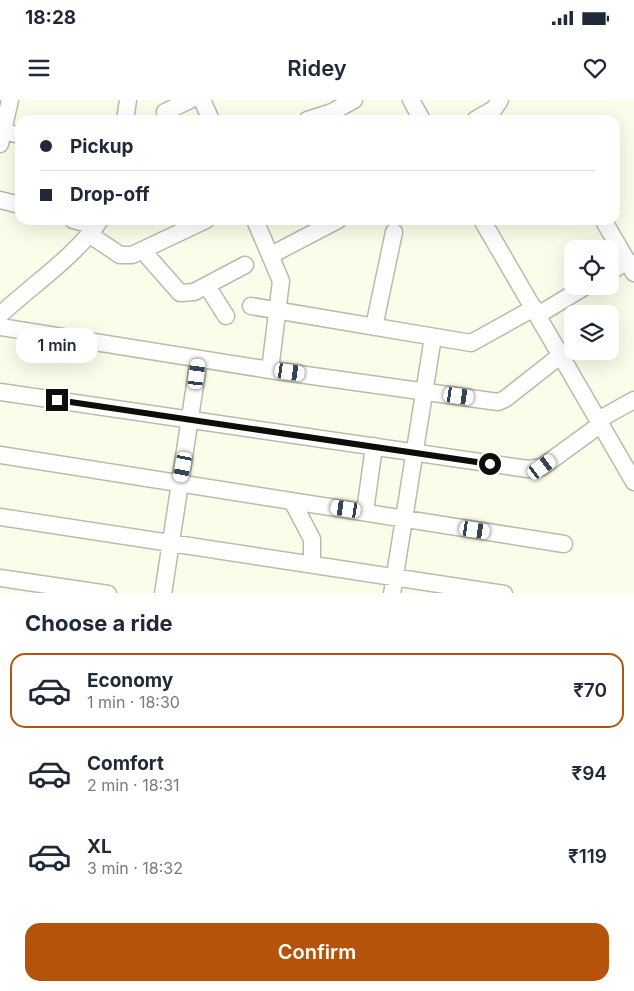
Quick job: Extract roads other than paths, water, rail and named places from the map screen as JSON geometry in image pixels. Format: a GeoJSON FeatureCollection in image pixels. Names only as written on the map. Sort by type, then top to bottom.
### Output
{"type":"FeatureCollection","features":[{"type":"Feature","properties":{"kind":"street"},"geometry":{"type":"LineString","coordinates":[[10,100],[1,137],[15,136]]}},
{"type":"Feature","properties":{"kind":"street"},"geometry":{"type":"LineString","coordinates":[[126,115],[128,100]]}},
{"type":"Feature","properties":{"kind":"street"},"geometry":{"type":"LineString","coordinates":[[165,112],[190,100]]}},
{"type":"Feature","properties":{"kind":"street"},"geometry":{"type":"LineString","coordinates":[[202,100],[209,115]]}},
{"type":"Feature","properties":{"kind":"street"},"geometry":{"type":"LineString","coordinates":[[323,115],[354,100]]}},
{"type":"Feature","properties":{"kind":"street"},"geometry":{"type":"LineString","coordinates":[[410,100],[419,115]]}},
{"type":"Feature","properties":{"kind":"street"},"geometry":{"type":"LineString","coordinates":[[484,115],[494,109],[500,100]]}},
{"type":"Feature","properties":{"kind":"street"},"geometry":{"type":"LineString","coordinates":[[0,200],[15,204]]}},
{"type":"Feature","properties":{"kind":"street"},"geometry":{"type":"LineString","coordinates":[[0,315],[95,227],[120,255],[132,255],[196,225]]}},
{"type":"Feature","properties":{"kind":"street"},"geometry":{"type":"LineString","coordinates":[[257,225],[280,278],[279,311],[270,370]]}},
{"type":"Feature","properties":{"kind":"street"},"geometry":{"type":"LineString","coordinates":[[271,255],[328,225]]}},
{"type":"Feature","properties":{"kind":"street"},"geometry":{"type":"LineString","coordinates":[[485,225],[634,482]]}},
{"type":"Feature","properties":{"kind":"street"},"geometry":{"type":"LineString","coordinates":[[606,225],[631,267]]}},
{"type":"Feature","properties":{"kind":"street"},"geometry":{"type":"LineString","coordinates":[[374,327],[394,232]]}},
{"type":"Feature","properties":{"kind":"street"},"geometry":{"type":"LineString","coordinates":[[143,251],[180,292],[194,292],[245,264]]}},
{"type":"Feature","properties":{"kind":"street"},"geometry":{"type":"LineString","coordinates":[[207,286],[226,316]]}},
{"type":"Feature","properties":{"kind":"street"},"geometry":{"type":"LineString","coordinates":[[251,306],[470,343],[569,295]]}},
{"type":"Feature","properties":{"kind":"street"},"geometry":{"type":"LineString","coordinates":[[0,327],[270,370],[498,402],[505,399],[561,356]]}},
{"type":"Feature","properties":{"kind":"street"},"geometry":{"type":"LineString","coordinates":[[392,593],[433,338]]}},
{"type":"Feature","properties":{"kind":"street"},"geometry":{"type":"LineString","coordinates":[[163,593],[199,359]]}},
{"type":"Feature","properties":{"kind":"street"},"geometry":{"type":"LineString","coordinates":[[0,392],[534,469],[542,467],[600,422],[634,400]]}},
{"type":"Feature","properties":{"kind":"street"},"geometry":{"type":"LineString","coordinates":[[365,512],[374,446]]}},
{"type":"Feature","properties":{"kind":"street"},"geometry":{"type":"LineString","coordinates":[[0,456],[564,544]]}},
{"type":"Feature","properties":{"kind":"street"},"geometry":{"type":"LineString","coordinates":[[292,501],[312,539],[312,564]]}},
{"type":"Feature","properties":{"kind":"street"},"geometry":{"type":"LineString","coordinates":[[0,517],[498,593]]}},
{"type":"Feature","properties":{"kind":"street"},"geometry":{"type":"LineString","coordinates":[[0,578],[101,593]]}}]}
